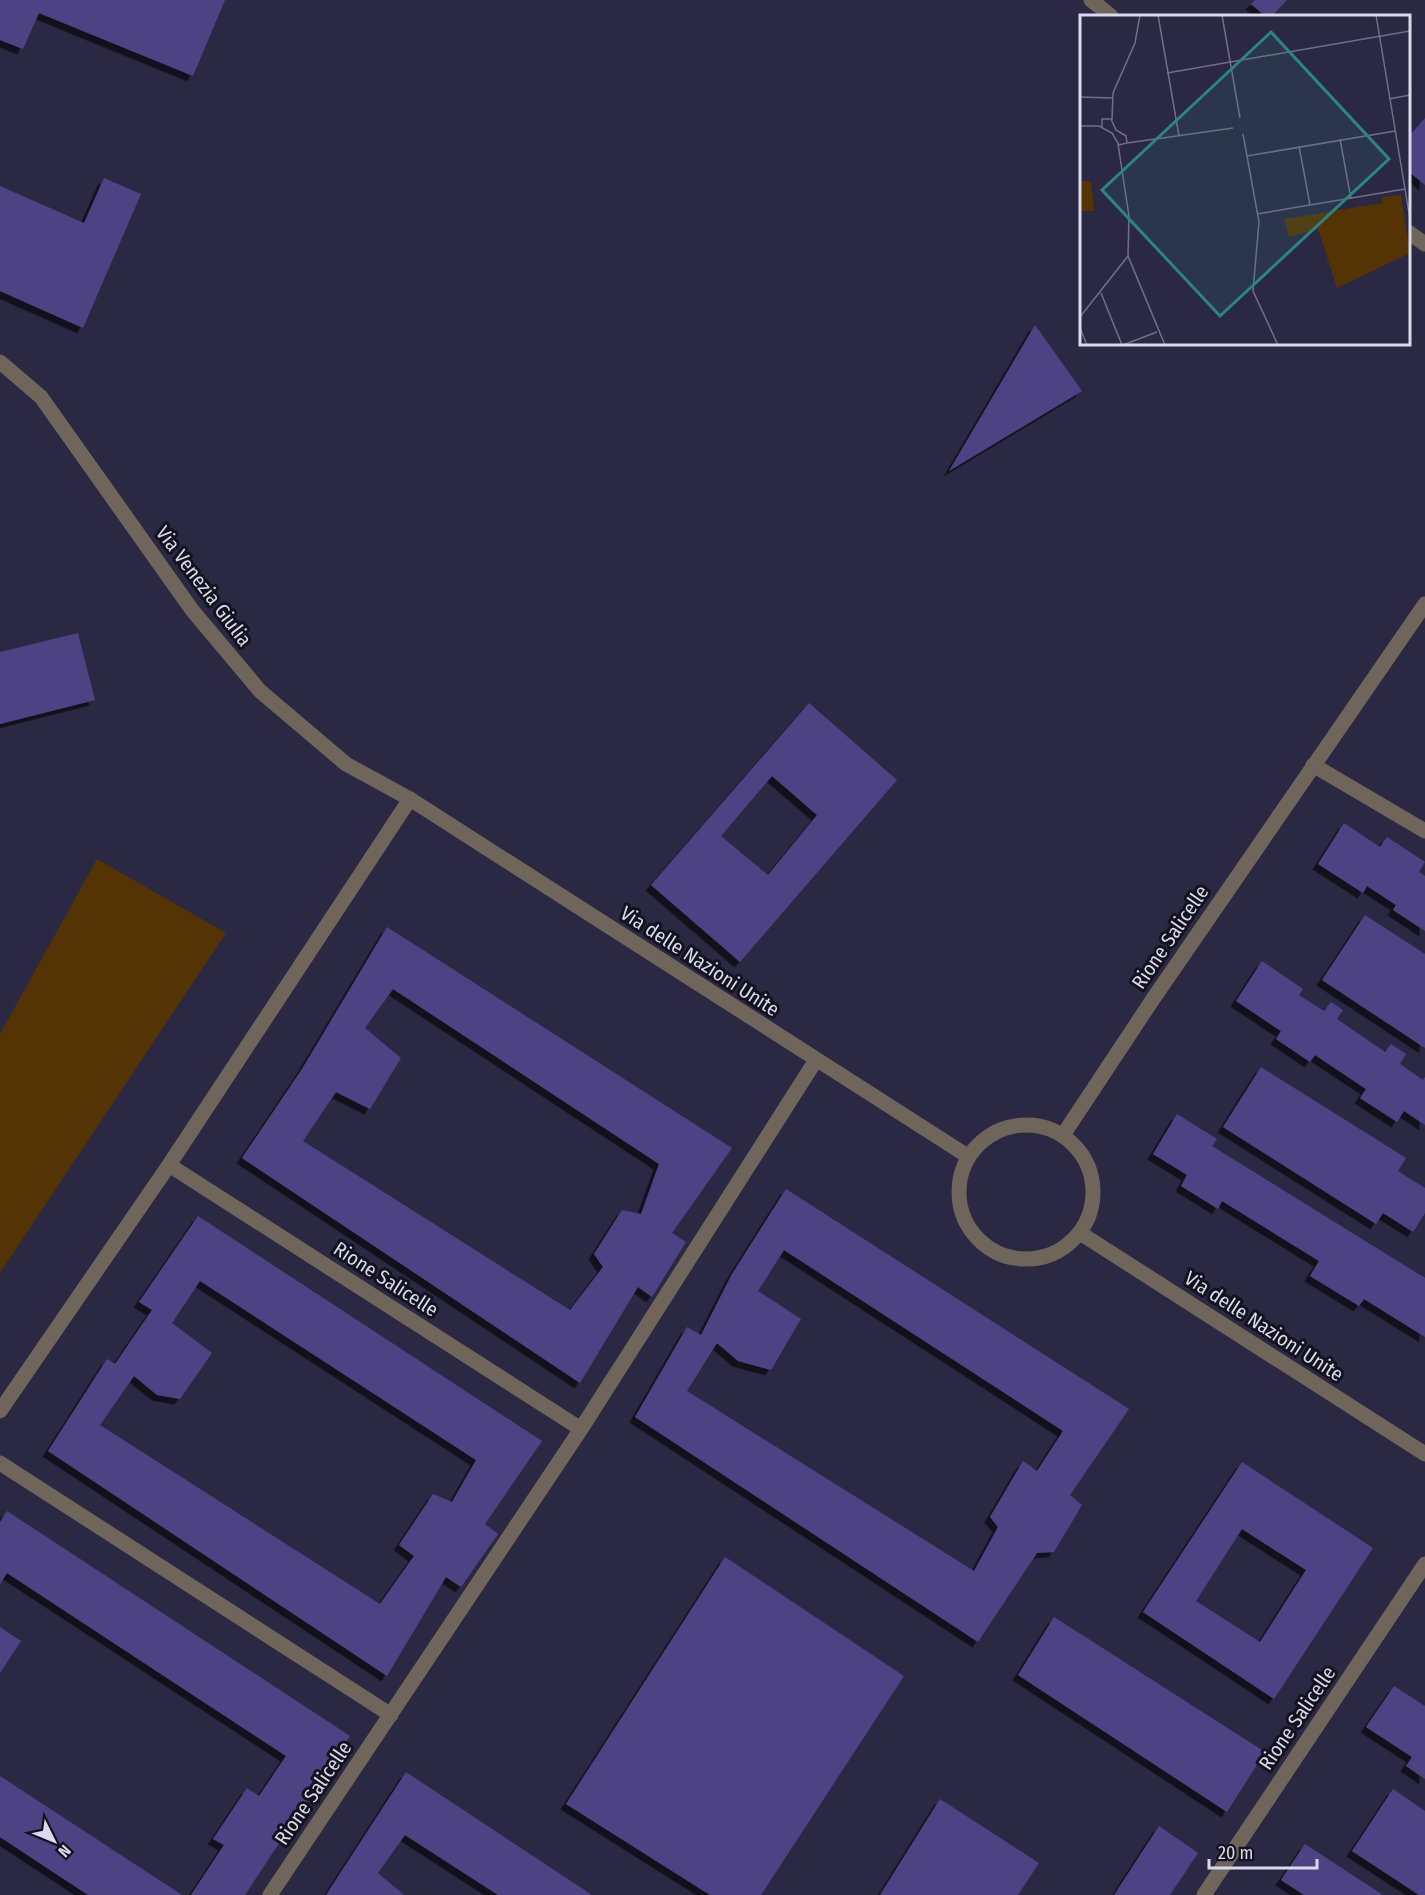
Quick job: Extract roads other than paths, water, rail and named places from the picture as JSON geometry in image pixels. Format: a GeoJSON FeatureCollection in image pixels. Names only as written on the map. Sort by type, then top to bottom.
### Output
{"type":"FeatureCollection","features":[{"type":"Feature","properties":{"kind":"street"},"geometry":{"type":"LineString","coordinates":[[1092,0],[1109,15]]}},
{"type":"Feature","properties":{"kind":"street"},"geometry":{"type":"LineString","coordinates":[[1410,233],[1425,244]]}},
{"type":"Feature","properties":{"kind":"street","name":"Via Venezia Giulia"},"geometry":{"type":"LineString","coordinates":[[0,362],[41,396],[192,610],[260,691],[346,764],[410,799]]}},
{"type":"Feature","properties":{"kind":"street","name":"Rione Salicelle"},"geometry":{"type":"LineString","coordinates":[[1062,1135],[1425,604]]}},
{"type":"Feature","properties":{"kind":"street"},"geometry":{"type":"LineString","coordinates":[[1314,765],[1425,831]]}},
{"type":"Feature","properties":{"kind":"street"},"geometry":{"type":"LineString","coordinates":[[0,1412],[169,1165],[410,799]]}},
{"type":"Feature","properties":{"kind":"street","name":"Via delle Nazioni Unite"},"geometry":{"type":"LineString","coordinates":[[410,799],[969,1157]]}},
{"type":"Feature","properties":{"kind":"street","name":"Rione Salicelle"},"geometry":{"type":"LineString","coordinates":[[270,1895],[392,1715],[580,1429],[816,1060]]}},
{"type":"Feature","properties":{"kind":"street"},"geometry":{"type":"LineString","coordinates":[[1022,1125],[1043,1126],[1062,1135],[1079,1149],[1090,1169],[1094,1191],[1090,1213],[1080,1233],[1063,1248],[1042,1257],[1020,1259],[998,1253],[980,1240],[966,1222],[960,1201],[961,1178],[969,1157],[983,1141],[1001,1129],[1022,1125]]}},
{"type":"Feature","properties":{"kind":"street","name":"Rione Salicelle"},"geometry":{"type":"LineString","coordinates":[[169,1165],[580,1429]]}},
{"type":"Feature","properties":{"kind":"street","name":"Via delle Nazioni Unite"},"geometry":{"type":"LineString","coordinates":[[1080,1233],[1425,1454]]}},
{"type":"Feature","properties":{"kind":"street"},"geometry":{"type":"LineString","coordinates":[[0,1463],[392,1715]]}},
{"type":"Feature","properties":{"kind":"street","name":"Rione Salicelle"},"geometry":{"type":"LineString","coordinates":[[1204,1895],[1425,1564]]}}]}
